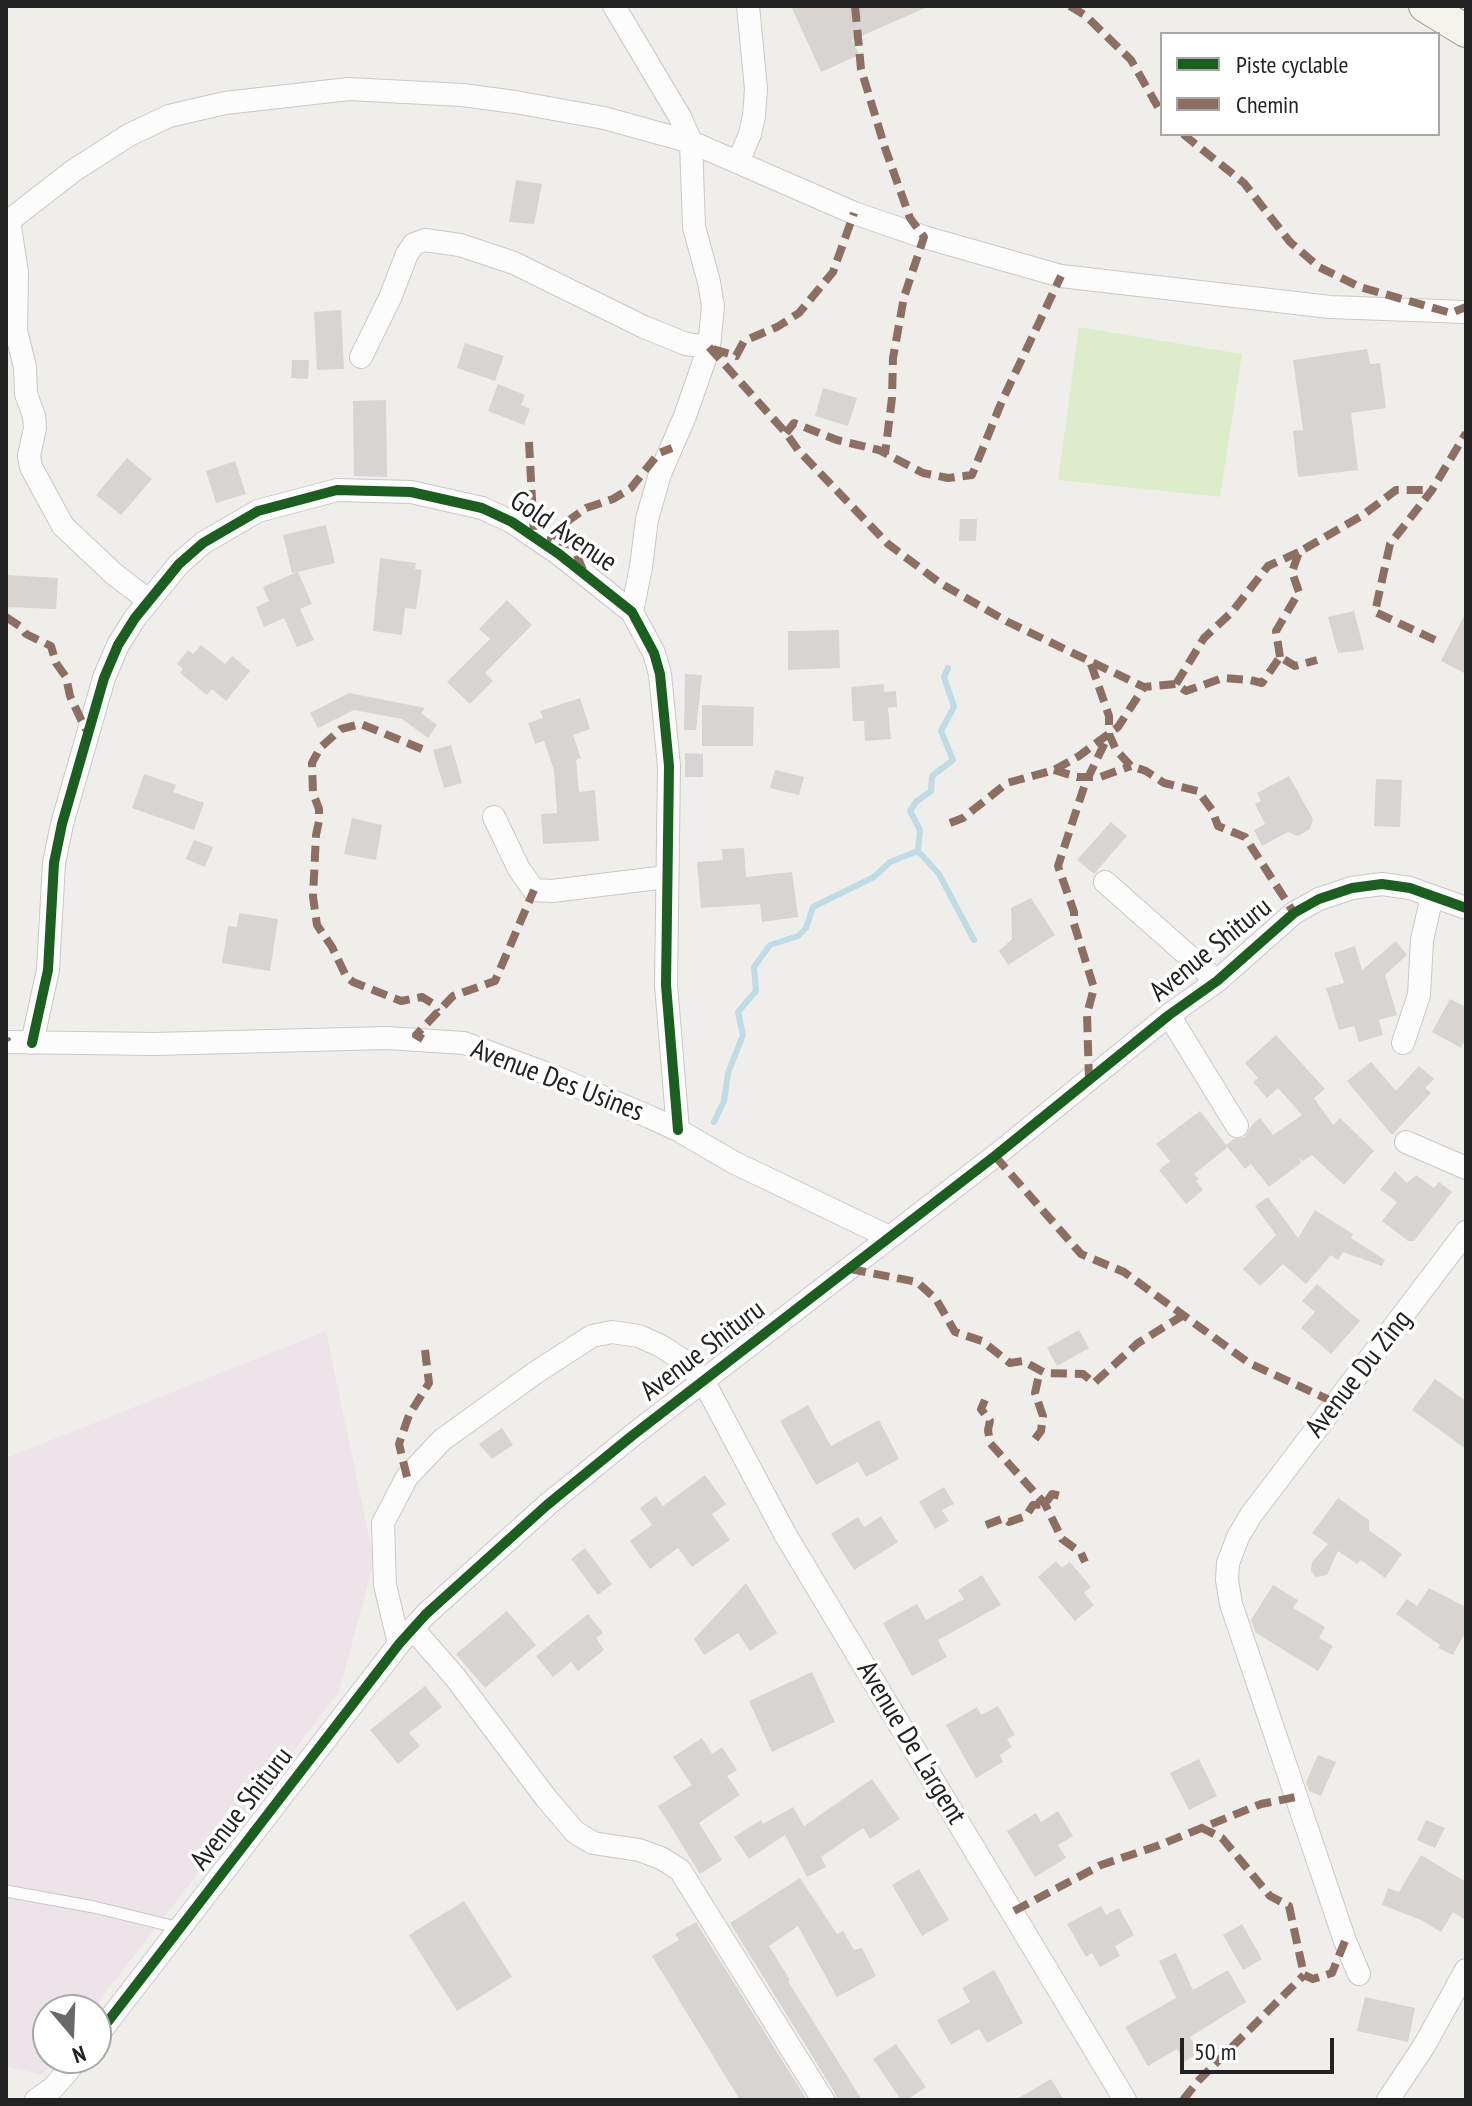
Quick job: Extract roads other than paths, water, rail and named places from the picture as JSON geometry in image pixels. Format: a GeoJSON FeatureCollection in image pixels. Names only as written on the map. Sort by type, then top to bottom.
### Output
{"type":"FeatureCollection","features":[{"type":"Feature","properties":{"kind":"street"},"geometry":{"type":"LineString","coordinates":[[614,6],[680,117],[691,142],[694,227],[713,306],[709,347],[652,499],[632,612]]}},
{"type":"Feature","properties":{"kind":"street"},"geometry":{"type":"LineString","coordinates":[[738,162],[750,134],[756,89],[748,6]]}},
{"type":"Feature","properties":{"kind":"street"},"geometry":{"type":"LineString","coordinates":[[1425,6],[1466,31]]}},
{"type":"Feature","properties":{"kind":"street"},"geometry":{"type":"LineString","coordinates":[[148,600],[114,574],[63,526],[31,467],[29,456],[35,428],[34,416],[26,394],[25,367],[17,340],[17,273],[8,222],[129,135],[169,116],[225,103],[349,89],[462,95],[515,102],[604,118],[691,142],[854,213],[954,246],[1061,276],[1330,307],[1466,312]]}},
{"type":"Feature","properties":{"kind":"street"},"geometry":{"type":"LineString","coordinates":[[361,357],[390,298],[407,254],[414,244],[425,240],[460,245],[514,263],[644,327],[686,344],[709,347]]}},
{"type":"Feature","properties":{"kind":"street","name":"Gold Avenue"},"geometry":{"type":"LineString","coordinates":[[32,1043],[48,970],[54,863],[62,824],[91,732],[104,678],[118,645],[148,600],[179,564],[203,543],[258,511],[337,490],[411,492],[482,508],[512,522],[559,554],[632,612],[645,633],[660,674],[669,766],[666,985],[678,1130]]}},
{"type":"Feature","properties":{"kind":"street"},"geometry":{"type":"LineString","coordinates":[[494,817],[519,869],[534,890],[552,891],[666,877]]}},
{"type":"Feature","properties":{"kind":"street"},"geometry":{"type":"LineString","coordinates":[[1105,882],[1217,981]]}},
{"type":"Feature","properties":{"kind":"street","name":"Avenue Shituru"},"geometry":{"type":"LineString","coordinates":[[112,2016],[406,1637],[547,1505],[995,1156],[1169,1015],[1217,981],[1294,913],[1319,899],[1352,888],[1382,884],[1410,888],[1466,908]]}},
{"type":"Feature","properties":{"kind":"street"},"geometry":{"type":"LineString","coordinates":[[1403,1043],[1419,995],[1422,940],[1432,896]]}},
{"type":"Feature","properties":{"kind":"street"},"geometry":{"type":"LineString","coordinates":[[1169,1015],[1237,1126]]}},
{"type":"Feature","properties":{"kind":"street","name":"Avenue Des Usines"},"geometry":{"type":"LineString","coordinates":[[6,1042],[154,1044],[387,1038],[464,1043],[548,1074],[678,1130],[733,1162],[889,1237]]}},
{"type":"Feature","properties":{"kind":"street"},"geometry":{"type":"LineString","coordinates":[[1406,1142],[1466,1168]]}},
{"type":"Feature","properties":{"kind":"street","name":"Avenue Du Zing"},"geometry":{"type":"LineString","coordinates":[[1359,1974],[1345,1941],[1231,1604],[1228,1563],[1251,1515],[1466,1232]]}},
{"type":"Feature","properties":{"kind":"street","name":"Avenue De L'argent"},"geometry":{"type":"LineString","coordinates":[[406,1637],[385,1585],[383,1523],[407,1477],[442,1440],[592,1336],[612,1332],[639,1336],[661,1346],[687,1363],[704,1382],[785,1534],[1125,2100]]}},
{"type":"Feature","properties":{"kind":"street"},"geometry":{"type":"LineString","coordinates":[[406,1637],[455,1677],[575,1832],[593,1843],[639,1850],[661,1858],[680,1870],[823,2100]]}},
{"type":"Feature","properties":{"kind":"street"},"geometry":{"type":"LineString","coordinates":[[1388,2100],[1424,2046],[1466,1970]]}},
{"type":"Feature","properties":{"kind":"street"},"geometry":{"type":"LineString","coordinates":[[36,2100],[65,2074]]}},
{"type":"Feature","properties":{"kind":"lane"},"geometry":{"type":"LineString","coordinates":[[6,1891],[94,1907],[180,1928]]}},
{"type":"Feature","properties":{"kind":"waterway"},"geometry":{"type":"LineString","coordinates":[[714,1122],[724,1101],[728,1073],[743,1035],[738,1012],[756,991],[754,967],[770,945],[798,936],[806,928],[813,907],[874,877],[890,862],[918,851],[920,830],[910,811],[931,791],[932,776],[953,760],[941,731],[954,707],[944,677],[948,668]]}},
{"type":"Feature","properties":{"kind":"waterway"},"geometry":{"type":"LineString","coordinates":[[918,851],[939,874],[974,940]]}}]}
